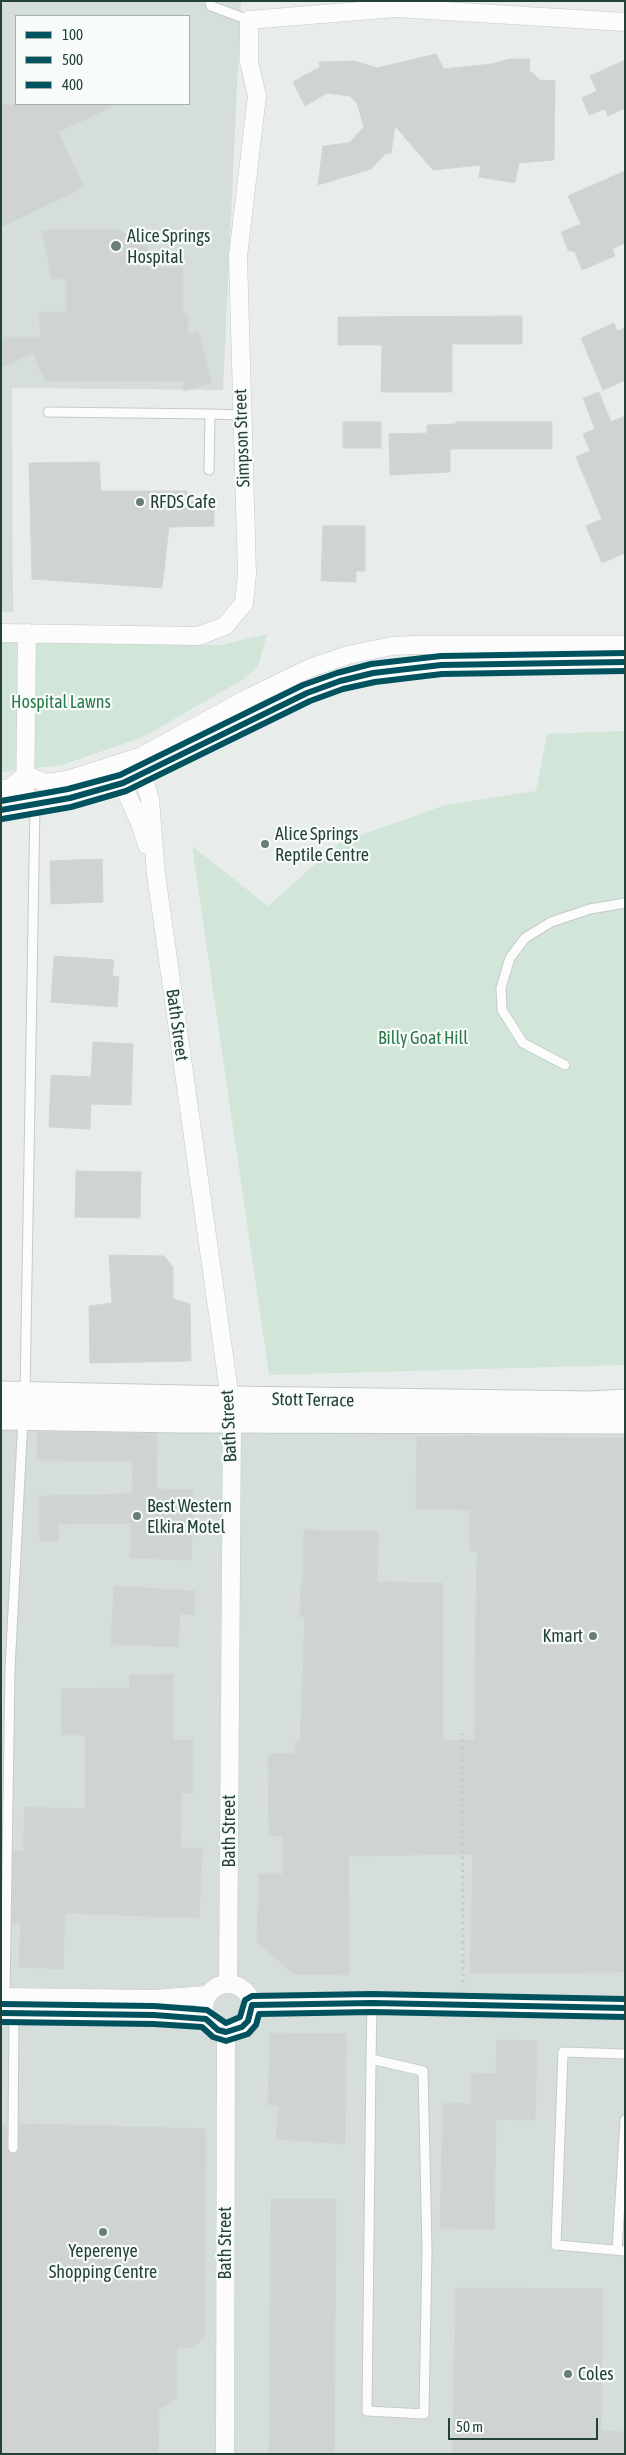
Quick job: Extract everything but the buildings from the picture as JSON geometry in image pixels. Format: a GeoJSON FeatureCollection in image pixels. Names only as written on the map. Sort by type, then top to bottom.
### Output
{"type":"FeatureCollection","features":[{"type":"Feature","properties":{"kind":"main road","name":"Stott Terrace"},"geometry":{"type":"LineString","coordinates":[[231,1410],[625,1402]]}},
{"type":"Feature","properties":{"kind":"main road","name":"Stott Terrace"},"geometry":{"type":"LineString","coordinates":[[13,1405],[625,1421]]}},
{"type":"Feature","properties":{"kind":"street"},"geometry":{"type":"LineString","coordinates":[[249,20],[396,5],[625,22]]}},
{"type":"Feature","properties":{"kind":"street","name":"Simpson Street"},"geometry":{"type":"LineString","coordinates":[[1,632],[198,636],[225,626],[244,603],[247,574],[238,256],[257,96],[249,62],[249,20]]}},
{"type":"Feature","properties":{"kind":"street"},"geometry":{"type":"LineString","coordinates":[[27,633],[26,775],[30,805]]}},
{"type":"Feature","properties":{"kind":"street"},"geometry":{"type":"LineString","coordinates":[[26,775],[46,783],[67,780],[142,756],[275,685],[310,668],[348,655],[392,646],[413,645],[625,645]]}},
{"type":"Feature","properties":{"kind":"street"},"geometry":{"type":"LineString","coordinates":[[1,810],[94,793],[124,783],[307,694],[340,681],[373,673],[442,665],[625,662]]}},
{"type":"Feature","properties":{"kind":"street","name":"Bath Street"},"geometry":{"type":"LineString","coordinates":[[142,756],[143,775],[150,800],[156,874],[231,1410],[228,1984]]}},
{"type":"Feature","properties":{"kind":"street","name":"Bath Street"},"geometry":{"type":"LineString","coordinates":[[114,766],[124,783],[140,823],[156,874]]}},
{"type":"Feature","properties":{"kind":"street"},"geometry":{"type":"LineString","coordinates":[[1,789],[10,788],[26,775]]}},
{"type":"Feature","properties":{"kind":"street"},"geometry":{"type":"LineString","coordinates":[[5,2005],[206,2019],[218,2030],[226,2032],[242,2027],[251,2013],[252,2005],[244,1990],[228,1984],[220,1985],[207,1996],[204,2003],[206,2019]]}},
{"type":"Feature","properties":{"kind":"street"},"geometry":{"type":"LineString","coordinates":[[5,2005],[207,1996]]}},
{"type":"Feature","properties":{"kind":"street"},"geometry":{"type":"LineString","coordinates":[[252,2005],[372,2003],[625,2008]]}},
{"type":"Feature","properties":{"kind":"street","name":"Bath Street"},"geometry":{"type":"LineString","coordinates":[[225,2454],[226,2032]]}},
{"type":"Feature","properties":{"kind":"lane"},"geometry":{"type":"LineString","coordinates":[[210,1],[211,6],[249,20]]}},
{"type":"Feature","properties":{"kind":"lane"},"geometry":{"type":"LineString","coordinates":[[48,412],[241,415]]}},
{"type":"Feature","properties":{"kind":"lane"},"geometry":{"type":"LineString","coordinates":[[209,470],[210,414]]}},
{"type":"Feature","properties":{"kind":"lane"},"geometry":{"type":"LineString","coordinates":[[13,2148],[14,2032],[5,2005],[13,1405],[30,805]]}},
{"type":"Feature","properties":{"kind":"lane"},"geometry":{"type":"LineString","coordinates":[[565,1065],[523,1043],[502,1010],[501,988],[510,958],[526,938],[551,922],[590,909],[625,903]]}},
{"type":"Feature","properties":{"kind":"lane"},"geometry":{"type":"LineString","coordinates":[[371,2059],[423,2071],[426,2249],[424,2414],[367,2411],[371,2059],[372,2003]]}},
{"type":"Feature","properties":{"kind":"lane"},"geometry":{"type":"LineString","coordinates":[[625,2054],[563,2052],[556,2245],[621,2251],[625,2120]]}},
{"type":"Feature","properties":{"kind":"path"},"geometry":{"type":"LineString","coordinates":[[462,1732],[464,2005]]}},
{"type":"Feature","properties":{"kind":"shaded area","name":"Alice Springs Hospital"},"geometry":{"type":"Polygon","coordinates":[[[1,1],[241,1],[223,390],[12,388],[13,612],[1,612],[1,1]]]}},
{"type":"Feature","properties":{"kind":"shaded area"},"geometry":{"type":"Polygon","coordinates":[[[1,1417],[625,1421],[625,2454],[1,2454],[1,1417]]]}},
{"type":"Feature","properties":{"kind":"green space","name":"Hospital Lawns"},"geometry":{"type":"Polygon","coordinates":[[[267,634],[258,666],[244,679],[143,737],[62,765],[1,772],[1,641],[221,645],[267,634]]]}},
{"type":"Feature","properties":{"kind":"green space","name":"Billy Goat Hill"},"geometry":{"type":"Polygon","coordinates":[[[625,731],[625,1365],[269,1375],[192,846],[268,906],[339,843],[445,805],[536,791],[547,734],[625,731]]]}},
{"type":"Feature","properties":{"kind":"transit line","name":"400"},"geometry":{"type":"LineString","coordinates":[[1,801],[68,789],[120,775],[303,685],[371,664],[441,656],[625,653]]}},
{"type":"Feature","properties":{"kind":"transit line","name":"100"},"geometry":{"type":"LineString","coordinates":[[1,810],[70,798],[123,783],[307,693],[340,681],[373,673],[441,665],[625,662]]}},
{"type":"Feature","properties":{"kind":"transit line","name":"500"},"geometry":{"type":"LineString","coordinates":[[2,819],[71,807],[126,791],[310,701],[343,689],[375,682],[442,674],[625,671]]}},
{"type":"Feature","properties":{"kind":"transit line","name":"400"},"geometry":{"type":"LineString","coordinates":[[1,2004],[154,2006],[207,2010],[226,2023],[240,2017],[245,2000],[252,1996],[372,1994],[625,1999]]}},
{"type":"Feature","properties":{"kind":"transit line","name":"100"},"geometry":{"type":"LineString","coordinates":[[1,2013],[154,2015],[206,2019],[218,2030],[226,2032],[242,2027],[248,2021],[252,2005],[372,2003],[625,2008]]}},
{"type":"Feature","properties":{"kind":"transit line","name":"500"},"geometry":{"type":"LineString","coordinates":[[1,2022],[154,2024],[202,2027],[213,2037],[226,2041],[248,2034],[256,2025],[259,2014],[372,2012],[625,2017]]}},
{"type":"Feature","properties":{"kind":"place","name":"Alice Springs Hospital"},"geometry":{"type":"Point","coordinates":[116,246]}},
{"type":"Feature","properties":{"kind":"place","name":"RFDS Cafe"},"geometry":{"type":"Point","coordinates":[140,502]}},
{"type":"Feature","properties":{"kind":"place","name":"Alice Springs Reptile Centre"},"geometry":{"type":"Point","coordinates":[265,844]}},
{"type":"Feature","properties":{"kind":"place","name":"Best Western Elkira Motel"},"geometry":{"type":"Point","coordinates":[137,1516]}},
{"type":"Feature","properties":{"kind":"place","name":"Kmart"},"geometry":{"type":"Point","coordinates":[593,1636]}},
{"type":"Feature","properties":{"kind":"place","name":"Yeperenye Shopping Centre"},"geometry":{"type":"Point","coordinates":[103,2232]}},
{"type":"Feature","properties":{"kind":"place","name":"Coles"},"geometry":{"type":"Point","coordinates":[568,2374]}}]}
